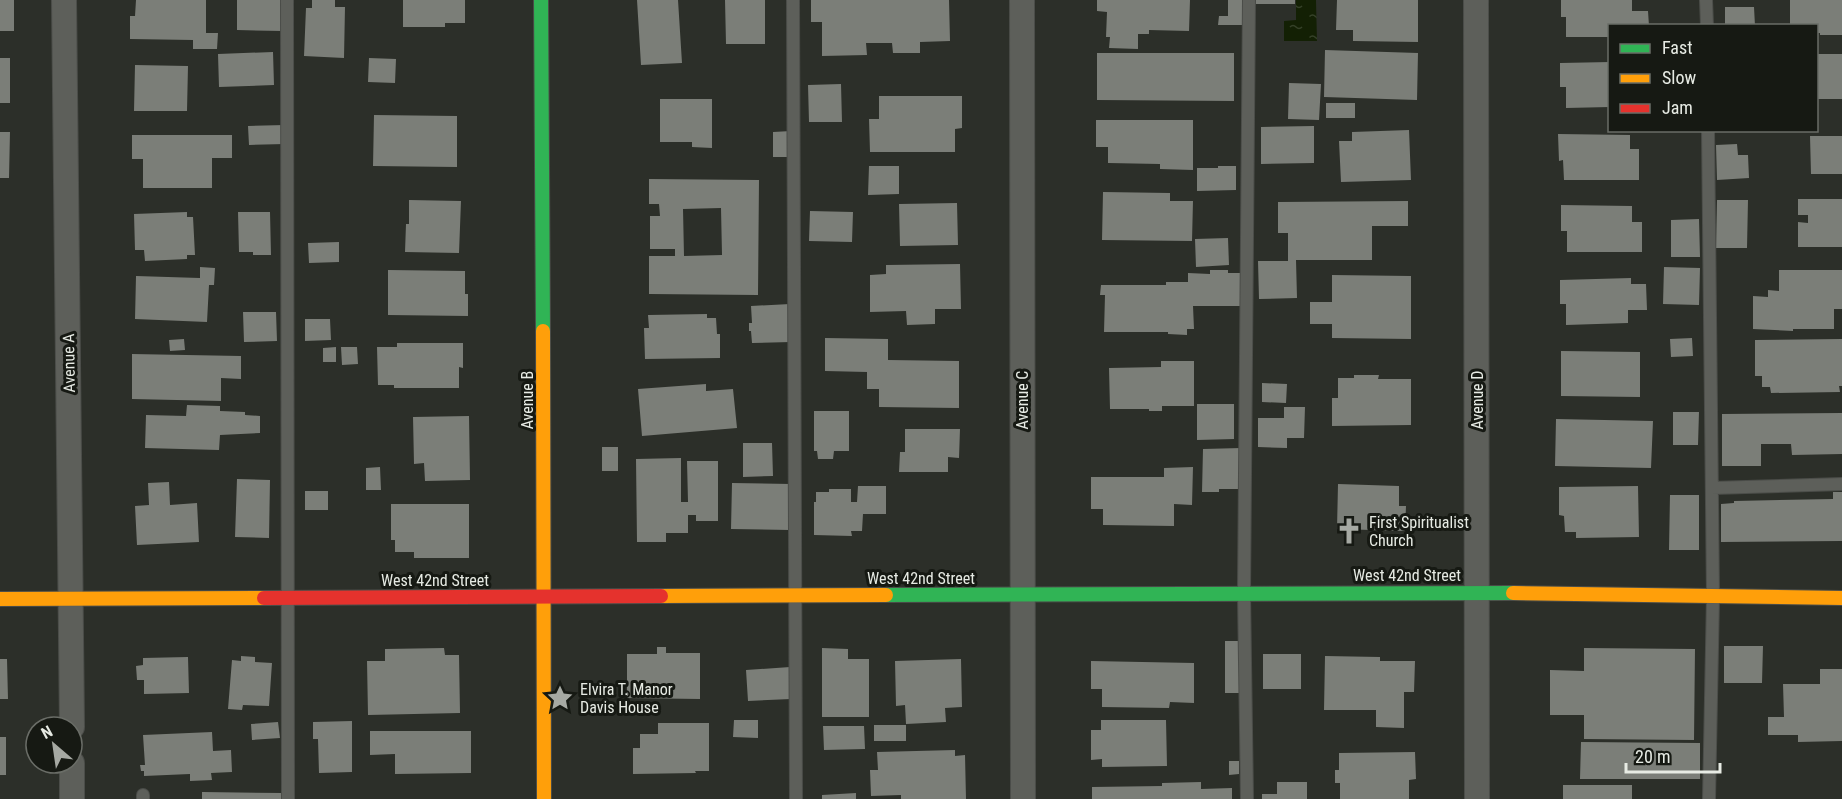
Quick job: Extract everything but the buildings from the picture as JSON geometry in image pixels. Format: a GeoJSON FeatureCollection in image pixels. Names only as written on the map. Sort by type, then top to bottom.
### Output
{"type":"FeatureCollection","features":[{"type":"Feature","properties":{"kind":"street","name":"Avenue A"},"geometry":{"type":"LineString","coordinates":[[64,0],[72,715]]}},
{"type":"Feature","properties":{"kind":"street","name":"Avenue B"},"geometry":{"type":"LineString","coordinates":[[541,0],[544,799]]}},
{"type":"Feature","properties":{"kind":"street","name":"Avenue C"},"geometry":{"type":"LineString","coordinates":[[1022,0],[1023,799]]}},
{"type":"Feature","properties":{"kind":"street","name":"Avenue D"},"geometry":{"type":"LineString","coordinates":[[1476,0],[1477,799]]}},
{"type":"Feature","properties":{"kind":"street","name":"West 42nd Street"},"geometry":{"type":"LineString","coordinates":[[0,599],[1477,591],[1842,598]]}},
{"type":"Feature","properties":{"kind":"street"},"geometry":{"type":"LineString","coordinates":[[72,775],[72,799]]}},
{"type":"Feature","properties":{"kind":"lane"},"geometry":{"type":"LineString","coordinates":[[287,0],[288,799]]}},
{"type":"Feature","properties":{"kind":"lane"},"geometry":{"type":"LineString","coordinates":[[793,0],[796,799]]}},
{"type":"Feature","properties":{"kind":"lane"},"geometry":{"type":"LineString","coordinates":[[1247,799],[1244,593],[1249,0]]}},
{"type":"Feature","properties":{"kind":"lane"},"geometry":{"type":"LineString","coordinates":[[1706,0],[1707,24]]}},
{"type":"Feature","properties":{"kind":"lane"},"geometry":{"type":"LineString","coordinates":[[1708,132],[1713,597],[1709,799]]}},
{"type":"Feature","properties":{"kind":"lane"},"geometry":{"type":"LineString","coordinates":[[1712,488],[1842,484]]}},
{"type":"Feature","properties":{"kind":"water"},"geometry":{"type":"Polygon","coordinates":[[[1296,0],[1316,0],[1317,41],[1284,41],[1284,21],[1296,20],[1296,0]]]}},
{"type":"Feature","properties":{"kind":"traffic: fast"},"geometry":{"type":"LineString","coordinates":[[541,0],[543,331]]}},
{"type":"Feature","properties":{"kind":"traffic: fast"},"geometry":{"type":"LineString","coordinates":[[886,595],[1513,593]]}},
{"type":"Feature","properties":{"kind":"traffic: slow"},"geometry":{"type":"LineString","coordinates":[[543,331],[544,799]]}},
{"type":"Feature","properties":{"kind":"traffic: slow"},"geometry":{"type":"LineString","coordinates":[[1513,593],[1842,598]]}},
{"type":"Feature","properties":{"kind":"traffic: slow"},"geometry":{"type":"LineString","coordinates":[[661,596],[886,595]]}},
{"type":"Feature","properties":{"kind":"traffic: slow"},"geometry":{"type":"LineString","coordinates":[[0,599],[264,598]]}},
{"type":"Feature","properties":{"kind":"traffic: jam"},"geometry":{"type":"LineString","coordinates":[[264,598],[661,596]]}},
{"type":"Feature","properties":{"kind":"place","name":"First Spiritualist Church"},"geometry":{"type":"Point","coordinates":[1349,531]}},
{"type":"Feature","properties":{"kind":"place","name":"Elvira T. Manor Davis House"},"geometry":{"type":"Point","coordinates":[560,698]}}]}
